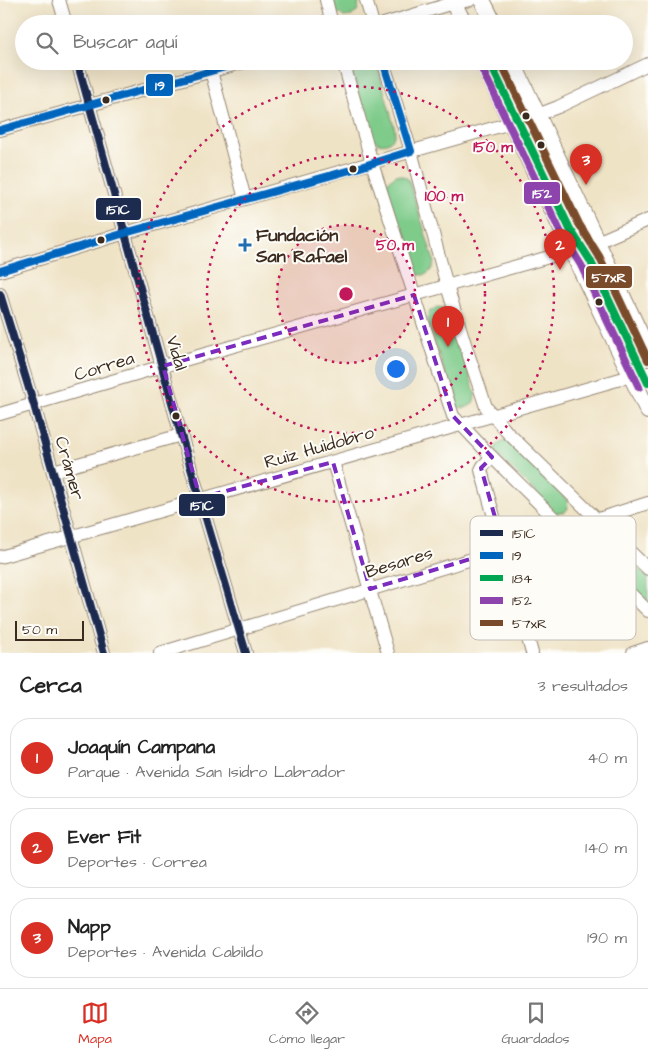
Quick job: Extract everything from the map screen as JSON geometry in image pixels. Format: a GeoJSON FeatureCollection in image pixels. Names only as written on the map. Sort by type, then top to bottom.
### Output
{"type":"FeatureCollection","features":[{"type":"Feature","properties":{"kind":"main road"},"geometry":{"type":"LineString","coordinates":[[482,0],[490,15]]}},
{"type":"Feature","properties":{"kind":"main road"},"geometry":{"type":"LineString","coordinates":[[452,1],[459,15]]}},
{"type":"Feature","properties":{"kind":"main road"},"geometry":{"type":"LineString","coordinates":[[489,70],[525,119],[598,243],[648,350]]}},
{"type":"Feature","properties":{"kind":"main road"},"geometry":{"type":"LineString","coordinates":[[514,70],[525,119],[571,250],[648,411]]}},
{"type":"Feature","properties":{"kind":"street"},"geometry":{"type":"LineString","coordinates":[[59,0],[63,15]]}},
{"type":"Feature","properties":{"kind":"street"},"geometry":{"type":"LineString","coordinates":[[326,0],[330,15]]}},
{"type":"Feature","properties":{"kind":"street"},"geometry":{"type":"LineString","coordinates":[[366,0],[370,15]]}},
{"type":"Feature","properties":{"kind":"street"},"geometry":{"type":"LineString","coordinates":[[411,15],[452,1],[470,0]]}},
{"type":"Feature","properties":{"kind":"street"},"geometry":{"type":"LineString","coordinates":[[0,271],[124,233],[525,119],[648,64]]}},
{"type":"Feature","properties":{"kind":"street","name":"Vidal"},"geometry":{"type":"LineString","coordinates":[[80,70],[181,435],[246,653]]}},
{"type":"Feature","properties":{"kind":"street"},"geometry":{"type":"LineString","coordinates":[[0,130],[215,70]]}},
{"type":"Feature","properties":{"kind":"street"},"geometry":{"type":"LineString","coordinates":[[346,70],[372,163],[453,416],[552,516]]}},
{"type":"Feature","properties":{"kind":"street"},"geometry":{"type":"LineString","coordinates":[[386,70],[411,151],[447,286],[486,407],[492,416],[527,452],[595,516]]}},
{"type":"Feature","properties":{"kind":"street"},"geometry":{"type":"LineString","coordinates":[[211,71],[245,199]]}},
{"type":"Feature","properties":{"kind":"street","name":"Correa"},"geometry":{"type":"LineString","coordinates":[[0,414],[414,294],[598,243],[648,220]]}},
{"type":"Feature","properties":{"kind":"street","name":"Crámer"},"geometry":{"type":"LineString","coordinates":[[0,294],[34,405],[104,653]]}},
{"type":"Feature","properties":{"kind":"street","name":"Ruiz Huidobro"},"geometry":{"type":"LineString","coordinates":[[0,557],[200,498],[333,462],[631,376],[648,373]]}},
{"type":"Feature","properties":{"kind":"street"},"geometry":{"type":"LineString","coordinates":[[52,471],[181,435]]}},
{"type":"Feature","properties":{"kind":"street"},"geometry":{"type":"LineString","coordinates":[[492,457],[481,470],[494,516]]}},
{"type":"Feature","properties":{"kind":"street"},"geometry":{"type":"LineString","coordinates":[[333,462],[388,653]]}},
{"type":"Feature","properties":{"kind":"street","name":"Besares"},"geometry":{"type":"LineString","coordinates":[[607,516],[648,503]]}},
{"type":"Feature","properties":{"kind":"street"},"geometry":{"type":"LineString","coordinates":[[636,557],[648,569]]}},
{"type":"Feature","properties":{"kind":"street","name":"Besares"},"geometry":{"type":"LineString","coordinates":[[160,653],[470,559]]}},
{"type":"Feature","properties":{"kind":"street"},"geometry":{"type":"LineString","coordinates":[[636,599],[648,611]]}},
{"type":"Feature","properties":{"kind":"street"},"geometry":{"type":"LineString","coordinates":[[528,640],[532,653]]}},
{"type":"Feature","properties":{"kind":"street"},"geometry":{"type":"LineString","coordinates":[[633,653],[648,648]]}},
{"type":"Feature","properties":{"kind":"highlighted area"},"geometry":{"type":"Polygon","coordinates":[[[414,295],[453,416],[492,457],[481,468],[504,549],[370,589],[333,462],[200,498],[163,366],[414,295]]]}},
{"type":"Feature","properties":{"kind":"green space"},"geometry":{"type":"Polygon","coordinates":[[[333,0],[359,0],[358,10],[353,15],[341,15],[337,12],[333,0]]]}},
{"type":"Feature","properties":{"kind":"green space"},"geometry":{"type":"Polygon","coordinates":[[[352,70],[378,70],[395,130],[389,142],[381,144],[371,135],[352,70]]]}},
{"type":"Feature","properties":{"kind":"green space"},"geometry":{"type":"Polygon","coordinates":[[[396,175],[407,178],[409,181],[434,261],[429,272],[423,275],[419,275],[412,270],[387,190],[387,182],[396,175]]]}},
{"type":"Feature","properties":{"kind":"green space"},"geometry":{"type":"Polygon","coordinates":[[[437,307],[445,308],[450,313],[475,393],[474,401],[467,407],[456,406],[427,319],[430,311],[437,307]]]}},
{"type":"Feature","properties":{"kind":"green space"},"geometry":{"type":"Polygon","coordinates":[[[504,441],[509,443],[567,500],[568,508],[565,512],[556,513],[496,453],[497,445],[504,441]]]}},
{"type":"Feature","properties":{"kind":"green space"},"geometry":{"type":"Polygon","coordinates":[[[636,567],[648,578],[648,602],[636,590],[636,567]]]}},
{"type":"Feature","properties":{"kind":"transit line","name":"151C"},"geometry":{"type":"LineString","coordinates":[[80,70],[181,435],[246,653]]}},
{"type":"Feature","properties":{"kind":"transit line","name":"19"},"geometry":{"type":"LineString","coordinates":[[0,130],[215,70]]}},
{"type":"Feature","properties":{"kind":"transit line","name":"19"},"geometry":{"type":"LineString","coordinates":[[0,271],[411,151],[386,70]]}},
{"type":"Feature","properties":{"kind":"transit line","name":"152"},"geometry":{"type":"LineString","coordinates":[[482,70],[561,233],[581,265],[639,387]]}},
{"type":"Feature","properties":{"kind":"transit line","name":"184"},"geometry":{"type":"LineString","coordinates":[[493,70],[570,229],[590,260],[648,383]]}},
{"type":"Feature","properties":{"kind":"transit line","name":"57xR"},"geometry":{"type":"LineString","coordinates":[[504,70],[579,224],[599,256],[648,360]]}},
{"type":"Feature","properties":{"kind":"transit line","name":"151C"},"geometry":{"type":"LineString","coordinates":[[0,294],[34,405],[104,653]]}},
{"type":"Feature","properties":{"kind":"place","name":"Napp"},"geometry":{"type":"Point","coordinates":[586,185]}},
{"type":"Feature","properties":{"kind":"place","name":"Fundación San Rafael"},"geometry":{"type":"Point","coordinates":[245,245]}},
{"type":"Feature","properties":{"kind":"place","name":"Ever Fit"},"geometry":{"type":"Point","coordinates":[560,270]}},
{"type":"Feature","properties":{"kind":"place","name":"Joaquín Campana"},"geometry":{"type":"Point","coordinates":[448,347]}}]}
